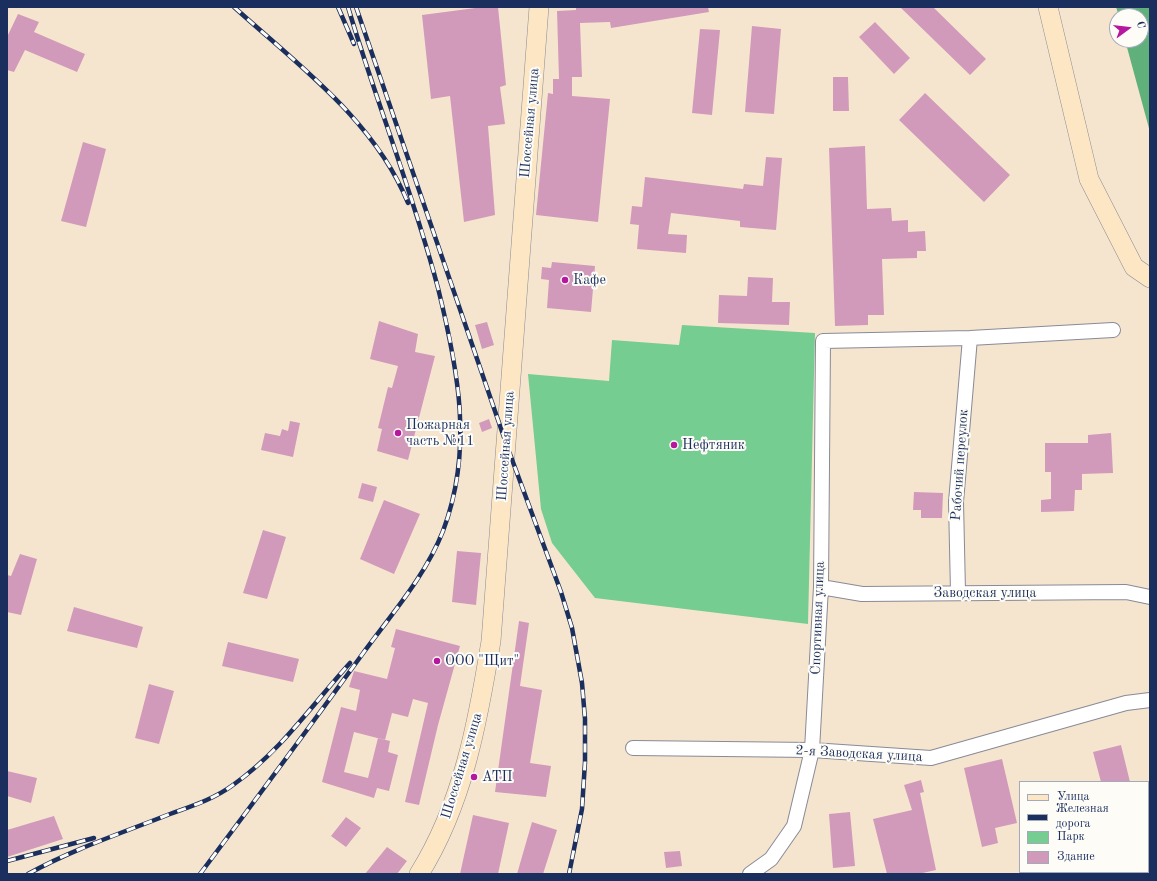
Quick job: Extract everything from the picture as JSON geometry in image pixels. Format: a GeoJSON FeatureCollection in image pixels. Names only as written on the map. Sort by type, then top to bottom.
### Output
{"type":"FeatureCollection","features":[{"type":"Feature","properties":{"kind":"main road"},"geometry":{"type":"LineString","coordinates":[[1048,7],[1089,179],[1134,266],[1150,278]]}},
{"type":"Feature","properties":{"kind":"main road","name":"Шоссейная улица"},"geometry":{"type":"LineString","coordinates":[[419,874],[438,840],[459,787],[480,706],[491,641],[541,12]]}},
{"type":"Feature","properties":{"kind":"street"},"geometry":{"type":"LineString","coordinates":[[970,338],[1113,330]]}},
{"type":"Feature","properties":{"kind":"street","name":"Спортивная улица"},"geometry":{"type":"LineString","coordinates":[[750,874],[771,859],[794,826],[812,750],[820,587],[823,341],[970,338]]}},
{"type":"Feature","properties":{"kind":"street","name":"Рабочий переулок"},"geometry":{"type":"LineString","coordinates":[[958,592],[956,502],[970,338]]}},
{"type":"Feature","properties":{"kind":"street","name":"Заводская улица"},"geometry":{"type":"LineString","coordinates":[[820,587],[862,594],[958,592],[1126,592],[1150,597]]}},
{"type":"Feature","properties":{"kind":"street","name":"2-я Заводская улица"},"geometry":{"type":"LineString","coordinates":[[633,748],[812,750],[931,758],[1126,703],[1150,700]]}},
{"type":"Feature","properties":{"kind":"green space"},"geometry":{"type":"Polygon","coordinates":[[[1150,7],[1150,132],[1127,48],[1149,48],[1149,8],[1116,8],[1150,7]]]}},
{"type":"Feature","properties":{"kind":"green space","name":"Нефтяник"},"geometry":{"type":"Polygon","coordinates":[[[682,325],[815,333],[808,624],[595,598],[552,543],[541,509],[528,374],[609,381],[612,340],[679,345],[682,325]]]}},
{"type":"Feature","properties":{"kind":"building"},"geometry":{"type":"Polygon","coordinates":[[[483,7],[498,7],[506,85],[500,87],[505,124],[488,126],[495,215],[464,222],[450,96],[431,99],[422,15],[483,7]]]}},
{"type":"Feature","properties":{"kind":"building"},"geometry":{"type":"Polygon","coordinates":[[[576,7],[708,7],[709,12],[611,28],[610,22],[580,23],[582,77],[572,77],[572,96],[610,99],[598,222],[536,215],[548,93],[553,94],[553,79],[559,79],[557,11],[576,10],[576,7]]]}},
{"type":"Feature","properties":{"kind":"building"},"geometry":{"type":"Polygon","coordinates":[[[900,7],[933,7],[986,59],[970,75],[900,7]]]}},
{"type":"Feature","properties":{"kind":"building"},"geometry":{"type":"Polygon","coordinates":[[[18,14],[39,22],[34,32],[85,54],[77,72],[25,50],[14,72],[7,70],[7,37],[18,14]]]}},
{"type":"Feature","properties":{"kind":"building"},"geometry":{"type":"Polygon","coordinates":[[[875,22],[910,58],[894,74],[859,37],[875,22]]]}},
{"type":"Feature","properties":{"kind":"building"},"geometry":{"type":"Polygon","coordinates":[[[752,26],[781,29],[774,114],[745,112],[752,26]]]}},
{"type":"Feature","properties":{"kind":"building"},"geometry":{"type":"Polygon","coordinates":[[[700,29],[720,30],[712,115],[692,113],[700,29]]]}},
{"type":"Feature","properties":{"kind":"building"},"geometry":{"type":"Polygon","coordinates":[[[833,77],[848,77],[849,111],[833,111],[833,77]]]}},
{"type":"Feature","properties":{"kind":"building"},"geometry":{"type":"Polygon","coordinates":[[[925,93],[1010,175],[984,202],[899,120],[925,93]]]}},
{"type":"Feature","properties":{"kind":"building"},"geometry":{"type":"Polygon","coordinates":[[[83,142],[106,149],[86,227],[61,221],[83,142]]]}},
{"type":"Feature","properties":{"kind":"building"},"geometry":{"type":"Polygon","coordinates":[[[865,146],[867,209],[891,208],[892,221],[908,220],[908,232],[925,231],[926,251],[917,251],[917,258],[882,259],[884,315],[868,315],[868,325],[835,326],[829,148],[865,146]]]}},
{"type":"Feature","properties":{"kind":"building"},"geometry":{"type":"Polygon","coordinates":[[[766,157],[782,158],[776,230],[740,227],[740,221],[671,213],[668,234],[687,235],[686,253],[637,249],[639,225],[630,224],[632,206],[642,207],[645,177],[743,189],[744,184],[763,186],[766,157]]]}},
{"type":"Feature","properties":{"kind":"building"},"geometry":{"type":"Polygon","coordinates":[[[552,262],[595,266],[591,312],[547,308],[549,280],[541,279],[542,267],[551,268],[552,262]]]}},
{"type":"Feature","properties":{"kind":"building"},"geometry":{"type":"Polygon","coordinates":[[[748,277],[773,278],[772,302],[790,302],[789,325],[718,323],[719,295],[747,296],[748,277]]]}},
{"type":"Feature","properties":{"kind":"building"},"geometry":{"type":"Polygon","coordinates":[[[379,321],[418,334],[415,352],[435,356],[408,460],[377,451],[382,429],[378,428],[388,387],[392,388],[398,366],[370,359],[379,321]]]}},
{"type":"Feature","properties":{"kind":"building"},"geometry":{"type":"Polygon","coordinates":[[[487,322],[494,345],[482,349],[475,325],[487,322]]]}},
{"type":"Feature","properties":{"kind":"building"},"geometry":{"type":"Polygon","coordinates":[[[489,419],[492,428],[482,432],[479,423],[489,419]]]}},
{"type":"Feature","properties":{"kind":"building"},"geometry":{"type":"Polygon","coordinates":[[[290,421],[300,423],[293,457],[261,450],[265,433],[280,436],[282,429],[288,431],[290,421]]]}},
{"type":"Feature","properties":{"kind":"building"},"geometry":{"type":"Polygon","coordinates":[[[1111,433],[1113,473],[1082,474],[1082,490],[1075,490],[1074,511],[1041,512],[1041,500],[1051,499],[1051,472],[1045,472],[1045,443],[1088,443],[1088,435],[1111,433]]]}},
{"type":"Feature","properties":{"kind":"building"},"geometry":{"type":"Polygon","coordinates":[[[362,483],[377,487],[373,502],[358,498],[362,483]]]}},
{"type":"Feature","properties":{"kind":"building"},"geometry":{"type":"Polygon","coordinates":[[[914,492],[943,493],[942,518],[921,518],[921,510],[913,510],[914,492]]]}},
{"type":"Feature","properties":{"kind":"building"},"geometry":{"type":"Polygon","coordinates":[[[384,500],[420,514],[394,574],[360,559],[384,500]]]}},
{"type":"Feature","properties":{"kind":"building"},"geometry":{"type":"Polygon","coordinates":[[[263,530],[286,537],[267,599],[243,593],[263,530]]]}},
{"type":"Feature","properties":{"kind":"building"},"geometry":{"type":"Polygon","coordinates":[[[457,551],[481,553],[476,605],[452,602],[457,551]]]}},
{"type":"Feature","properties":{"kind":"building"},"geometry":{"type":"Polygon","coordinates":[[[20,554],[37,559],[21,615],[7,612],[7,575],[11,576],[20,554]]]}},
{"type":"Feature","properties":{"kind":"building"},"geometry":{"type":"Polygon","coordinates":[[[74,607],[143,627],[137,648],[67,631],[74,607]]]}},
{"type":"Feature","properties":{"kind":"building"},"geometry":{"type":"Polygon","coordinates":[[[519,621],[529,623],[520,686],[542,690],[530,763],[551,766],[546,797],[495,792],[519,621]]]}},
{"type":"Feature","properties":{"kind":"building"},"geometry":{"type":"Polygon","coordinates":[[[396,629],[460,646],[438,725],[419,805],[405,802],[428,703],[413,699],[408,717],[392,713],[385,740],[390,741],[388,752],[398,755],[389,791],[377,788],[374,798],[322,782],[341,707],[356,711],[360,690],[349,687],[354,671],[387,679],[395,648],[391,647],[396,629]],[[354,732],[344,772],[368,778],[378,738],[354,732]]]}},
{"type":"Feature","properties":{"kind":"building"},"geometry":{"type":"Polygon","coordinates":[[[228,642],[299,659],[293,682],[222,666],[228,642]]]}},
{"type":"Feature","properties":{"kind":"building"},"geometry":{"type":"Polygon","coordinates":[[[149,684],[174,691],[159,744],[135,738],[149,684]]]}},
{"type":"Feature","properties":{"kind":"building"},"geometry":{"type":"Polygon","coordinates":[[[1121,745],[1130,781],[1101,781],[1093,752],[1121,745]]]}},
{"type":"Feature","properties":{"kind":"building"},"geometry":{"type":"Polygon","coordinates":[[[1002,759],[1017,823],[995,828],[998,843],[982,847],[964,768],[1002,759]]]}},
{"type":"Feature","properties":{"kind":"building"},"geometry":{"type":"Polygon","coordinates":[[[7,771],[37,778],[31,803],[7,796],[7,771]]]}},
{"type":"Feature","properties":{"kind":"building"},"geometry":{"type":"Polygon","coordinates":[[[921,780],[924,792],[920,793],[936,870],[918,874],[887,874],[873,819],[912,810],[904,785],[921,780]]]}},
{"type":"Feature","properties":{"kind":"building"},"geometry":{"type":"Polygon","coordinates":[[[850,812],[855,866],[833,868],[829,814],[850,812]]]}},
{"type":"Feature","properties":{"kind":"building"},"geometry":{"type":"Polygon","coordinates":[[[473,815],[509,823],[498,874],[460,874],[473,815]]]}},
{"type":"Feature","properties":{"kind":"building"},"geometry":{"type":"Polygon","coordinates":[[[54,816],[63,839],[7,857],[7,830],[54,816]]]}},
{"type":"Feature","properties":{"kind":"building"},"geometry":{"type":"Polygon","coordinates":[[[346,817],[361,828],[346,847],[331,836],[346,817]]]}},
{"type":"Feature","properties":{"kind":"building"},"geometry":{"type":"Polygon","coordinates":[[[532,822],[557,830],[543,874],[517,874],[532,822]]]}},
{"type":"Feature","properties":{"kind":"building"},"geometry":{"type":"Polygon","coordinates":[[[387,847],[407,861],[397,874],[365,874],[387,847]]]}},
{"type":"Feature","properties":{"kind":"building"},"geometry":{"type":"Polygon","coordinates":[[[680,851],[682,866],[666,868],[664,852],[680,851]]]}},
{"type":"Feature","properties":{"kind":"railway"},"geometry":{"type":"LineString","coordinates":[[234,7],[333,96],[355,120],[376,146],[394,173],[408,203]]}},
{"type":"Feature","properties":{"kind":"railway"},"geometry":{"type":"LineString","coordinates":[[338,7],[354,44]]}},
{"type":"Feature","properties":{"kind":"railway"},"geometry":{"type":"LineString","coordinates":[[200,874],[417,580],[427,564],[443,531],[453,500],[458,470],[460,409],[452,349],[438,288],[428,253],[348,7]]}},
{"type":"Feature","properties":{"kind":"railway"},"geometry":{"type":"LineString","coordinates":[[356,7],[507,446],[561,592],[572,628],[582,683],[585,719],[585,762],[582,809],[569,874]]}},
{"type":"Feature","properties":{"kind":"railway"},"geometry":{"type":"LineString","coordinates":[[28,874],[80,849],[203,802],[226,790],[250,772],[281,743],[350,663]]}},
{"type":"Feature","properties":{"kind":"railway"},"geometry":{"type":"LineString","coordinates":[[7,861],[94,838]]}},
{"type":"Feature","properties":{"kind":"place","name":"Кафе"},"geometry":{"type":"Point","coordinates":[565,280]}},
{"type":"Feature","properties":{"kind":"place","name":"Пожарная часть №11"},"geometry":{"type":"Point","coordinates":[398,433]}},
{"type":"Feature","properties":{"kind":"place","name":"Нефтяник"},"geometry":{"type":"Point","coordinates":[674,445]}},
{"type":"Feature","properties":{"kind":"place","name":"ООО \"Щит\""},"geometry":{"type":"Point","coordinates":[437,661]}},
{"type":"Feature","properties":{"kind":"place","name":"АТП"},"geometry":{"type":"Point","coordinates":[474,777]}}]}
